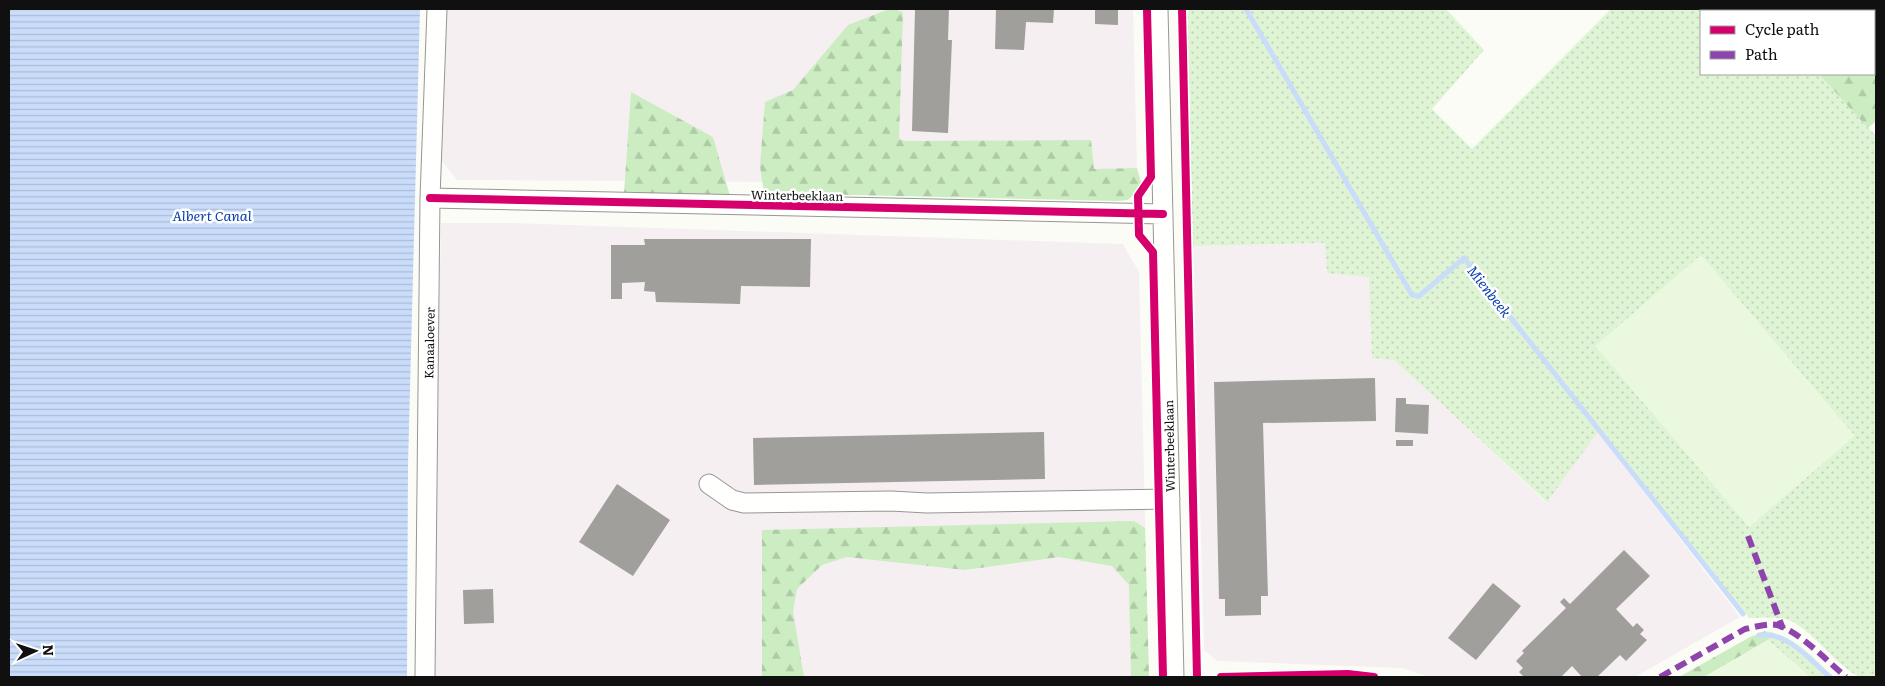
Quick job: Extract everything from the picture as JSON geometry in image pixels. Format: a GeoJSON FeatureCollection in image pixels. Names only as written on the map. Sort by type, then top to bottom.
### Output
{"type":"FeatureCollection","features":[{"type":"Feature","properties":{"kind":"street","name":"Kanaaloever"},"geometry":{"type":"LineString","coordinates":[[425,677],[430,198],[437,9]]}},
{"type":"Feature","properties":{"kind":"street","name":"Winterbeeklaan"},"geometry":{"type":"LineString","coordinates":[[1158,9],[1174,677]]}},
{"type":"Feature","properties":{"kind":"street","name":"Winterbeeklaan"},"geometry":{"type":"LineString","coordinates":[[430,198],[1163,214]]}},
{"type":"Feature","properties":{"kind":"street"},"geometry":{"type":"LineString","coordinates":[[709,484],[732,500],[744,503],[891,501],[927,503],[1170,498]]}},
{"type":"Feature","properties":{"kind":"shaded area"},"geometry":{"type":"Polygon","coordinates":[[[446,9],[1133,9],[1137,168],[1117,180],[766,182],[457,180],[441,160],[446,9]]]}},
{"type":"Feature","properties":{"kind":"shaded area"},"geometry":{"type":"Polygon","coordinates":[[[441,223],[513,223],[1123,244],[1139,272],[1149,677],[432,677],[441,223]]]}},
{"type":"Feature","properties":{"kind":"shaded area"},"geometry":{"type":"Polygon","coordinates":[[[1325,243],[1369,277],[1394,360],[1546,502],[1597,431],[1740,617],[1635,677],[1430,677],[1402,668],[1217,661],[1204,650],[1193,246],[1325,243]]]}},
{"type":"Feature","properties":{"kind":"green space"},"geometry":{"type":"Polygon","coordinates":[[[889,9],[903,12],[899,139],[905,141],[1091,140],[1094,169],[1137,168],[1142,186],[1128,200],[1117,201],[764,193],[760,166],[765,102],[793,90],[848,25],[889,9]]]}},
{"type":"Feature","properties":{"kind":"green space"},"geometry":{"type":"Polygon","coordinates":[[[1187,9],[1446,9],[1484,50],[1432,109],[1472,149],[1611,9],[1756,9],[1700,10],[1700,75],[1820,75],[1876,136],[1876,675],[1861,677],[1853,674],[1809,633],[1791,621],[1775,618],[1749,618],[1600,429],[1547,502],[1394,360],[1372,358],[1369,277],[1327,273],[1325,243],[1193,246],[1187,9]]]}},
{"type":"Feature","properties":{"kind":"green space"},"geometry":{"type":"Polygon","coordinates":[[[1875,54],[1876,121],[1868,128],[1820,75],[1875,75],[1875,54]]]}},
{"type":"Feature","properties":{"kind":"green space"},"geometry":{"type":"Polygon","coordinates":[[[631,92],[713,137],[730,196],[624,193],[631,92]]]}},
{"type":"Feature","properties":{"kind":"green space"},"geometry":{"type":"Polygon","coordinates":[[[1701,255],[1855,436],[1749,527],[1595,346],[1701,255]]]}},
{"type":"Feature","properties":{"kind":"green space"},"geometry":{"type":"Polygon","coordinates":[[[1134,521],[1145,528],[1149,677],[1131,677],[1129,585],[1112,566],[1059,557],[965,570],[847,557],[822,565],[797,589],[793,611],[804,677],[762,677],[762,530],[1134,521]]]}},
{"type":"Feature","properties":{"kind":"green space"},"geometry":{"type":"Polygon","coordinates":[[[1765,631],[1786,637],[1795,642],[1834,677],[1810,677],[1768,640],[1765,631]]]}},
{"type":"Feature","properties":{"kind":"green space"},"geometry":{"type":"Polygon","coordinates":[[[1765,631],[1768,640],[1704,677],[1679,677],[1750,637],[1765,631]]]}},
{"type":"Feature","properties":{"kind":"green space"},"geometry":{"type":"Polygon","coordinates":[[[1768,640],[1810,677],[1704,677],[1768,640]]]}},
{"type":"Feature","properties":{"kind":"water","name":"Albert Canal"},"geometry":{"type":"Polygon","coordinates":[[[9,9],[420,9],[408,466],[407,677],[9,677],[9,9]]]}},
{"type":"Feature","properties":{"kind":"building"},"geometry":{"type":"Polygon","coordinates":[[[915,9],[949,9],[948,40],[952,40],[948,133],[912,131],[915,9]]]}},
{"type":"Feature","properties":{"kind":"building"},"geometry":{"type":"Polygon","coordinates":[[[996,9],[1054,9],[1053,23],[1026,22],[1024,50],[995,49],[996,9]]]}},
{"type":"Feature","properties":{"kind":"building"},"geometry":{"type":"Polygon","coordinates":[[[1095,9],[1118,9],[1118,25],[1095,24],[1095,9]]]}},
{"type":"Feature","properties":{"kind":"building"},"geometry":{"type":"Polygon","coordinates":[[[644,239],[811,239],[810,287],[741,286],[740,304],[656,302],[655,292],[644,291],[645,282],[622,283],[622,299],[611,299],[611,245],[645,245],[644,239]]]}},
{"type":"Feature","properties":{"kind":"building"},"geometry":{"type":"Polygon","coordinates":[[[1375,378],[1376,421],[1263,423],[1268,596],[1261,596],[1261,615],[1225,616],[1225,599],[1219,599],[1214,382],[1375,378]]]}},
{"type":"Feature","properties":{"kind":"building"},"geometry":{"type":"Polygon","coordinates":[[[1396,398],[1406,398],[1406,404],[1429,405],[1428,434],[1395,432],[1396,398]]]}},
{"type":"Feature","properties":{"kind":"building"},"geometry":{"type":"Polygon","coordinates":[[[1044,432],[1045,479],[754,485],[753,438],[1044,432]]]}},
{"type":"Feature","properties":{"kind":"building"},"geometry":{"type":"Polygon","coordinates":[[[1396,440],[1413,440],[1413,446],[1396,446],[1396,440]]]}},
{"type":"Feature","properties":{"kind":"building"},"geometry":{"type":"Polygon","coordinates":[[[617,484],[670,520],[633,576],[579,542],[617,484]]]}},
{"type":"Feature","properties":{"kind":"building"},"geometry":{"type":"Polygon","coordinates":[[[1624,550],[1650,576],[1616,609],[1633,627],[1637,623],[1644,630],[1640,634],[1647,640],[1626,661],[1620,655],[1597,677],[1582,677],[1572,666],[1561,677],[1521,677],[1523,676],[1519,672],[1523,668],[1516,661],[1524,653],[1522,651],[1566,608],[1560,602],[1564,598],[1570,604],[1624,550]]]}},
{"type":"Feature","properties":{"kind":"building"},"geometry":{"type":"Polygon","coordinates":[[[1493,583],[1521,606],[1476,660],[1448,638],[1493,583]]]}},
{"type":"Feature","properties":{"kind":"building"},"geometry":{"type":"Polygon","coordinates":[[[493,589],[494,623],[464,624],[463,590],[493,589]]]}},
{"type":"Feature","properties":{"kind":"waterway","name":"Mienbeek"},"geometry":{"type":"LineString","coordinates":[[1246,9],[1412,295],[1419,296],[1464,258],[1743,614]]}},
{"type":"Feature","properties":{"kind":"waterway","name":"Mienbeek"},"geometry":{"type":"LineString","coordinates":[[1759,635],[1779,637],[1788,642],[1798,648],[1830,677]]}},
{"type":"Feature","properties":{"kind":"marked path"},"geometry":{"type":"LineString","coordinates":[[1748,536],[1783,629]]}},
{"type":"Feature","properties":{"kind":"marked path"},"geometry":{"type":"LineString","coordinates":[[1660,677],[1745,629],[1769,624],[1777,625],[1795,634],[1846,677]]}},
{"type":"Feature","properties":{"kind":"cycle path"},"geometry":{"type":"LineString","coordinates":[[1147,9],[1151,177],[1138,196],[1139,235],[1153,252],[1163,677]]}},
{"type":"Feature","properties":{"kind":"cycle path"},"geometry":{"type":"LineString","coordinates":[[1182,9],[1197,677]]}},
{"type":"Feature","properties":{"kind":"cycle path"},"geometry":{"type":"LineString","coordinates":[[430,198],[1163,214]]}},
{"type":"Feature","properties":{"kind":"cycle path"},"geometry":{"type":"LineString","coordinates":[[1221,677],[1348,674],[1374,677]]}}]}
